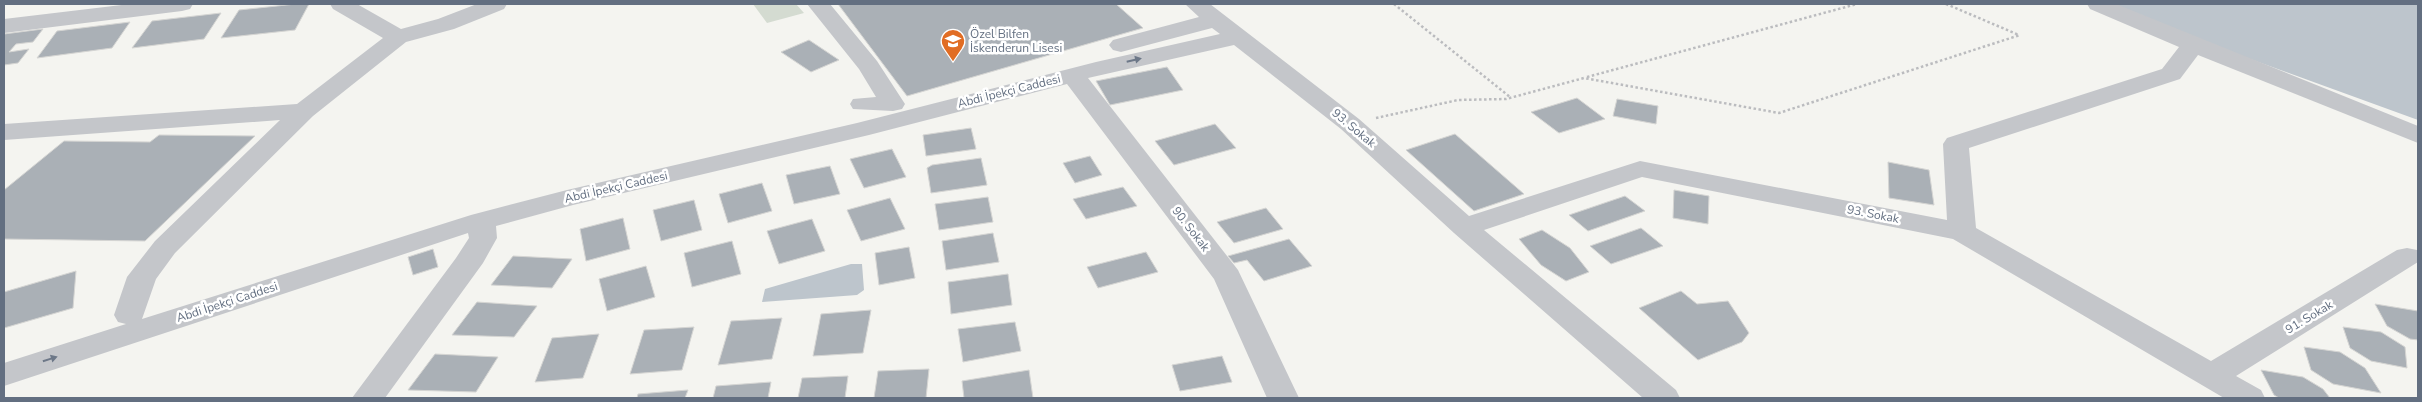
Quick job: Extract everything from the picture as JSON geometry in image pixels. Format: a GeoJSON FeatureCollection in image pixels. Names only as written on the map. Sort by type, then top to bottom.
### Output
{"type":"FeatureCollection","features":[{"type":"Feature","properties":{"kind":"street"},"geometry":{"type":"LineString","coordinates":[[4,26],[182,4]]}},
{"type":"Feature","properties":{"kind":"street"},"geometry":{"type":"LineString","coordinates":[[341,4],[398,37]]}},
{"type":"Feature","properties":{"kind":"street"},"geometry":{"type":"LineString","coordinates":[[129,315],[142,277],[165,246],[304,111],[398,37],[446,24],[496,4]]}},
{"type":"Feature","properties":{"kind":"street"},"geometry":{"type":"LineString","coordinates":[[818,4],[869,66],[893,104]]}},
{"type":"Feature","properties":{"kind":"street"},"geometry":{"type":"LineString","coordinates":[[2098,4],[2193,45],[2418,136]]}},
{"type":"Feature","properties":{"kind":"street","name":"Abdi İpekçi Caddesi"},"geometry":{"type":"LineString","coordinates":[[4,354],[471,207],[612,175],[893,104],[1206,12]]}},
{"type":"Feature","properties":{"kind":"street","name":"93. Sokak"},"geometry":{"type":"LineString","coordinates":[[1206,12],[1350,124],[1464,227],[1664,398]]}},
{"type":"Feature","properties":{"kind":"street","name":"Abdi İpekçi Caddesi"},"geometry":{"type":"LineString","coordinates":[[4,375],[335,266],[567,198],[860,130],[1073,75],[1238,37]]}},
{"type":"Feature","properties":{"kind":"street"},"geometry":{"type":"LineString","coordinates":[[1962,232],[1956,144],[2171,74],[2193,45]]}},
{"type":"Feature","properties":{"kind":"street","name":"90. Sokak"},"geometry":{"type":"LineString","coordinates":[[1073,75],[1228,277],[1283,398]]}},
{"type":"Feature","properties":{"kind":"street"},"geometry":{"type":"LineString","coordinates":[[862,104],[893,104]]}},
{"type":"Feature","properties":{"kind":"street"},"geometry":{"type":"LineString","coordinates":[[4,132],[304,111]]}},
{"type":"Feature","properties":{"kind":"street","name":"93. Sokak"},"geometry":{"type":"LineString","coordinates":[[1464,227],[1640,169],[1962,232],[2249,398]]}},
{"type":"Feature","properties":{"kind":"street"},"geometry":{"type":"LineString","coordinates":[[368,398],[468,263],[483,238],[481,222]]}},
{"type":"Feature","properties":{"kind":"street","name":"91. Sokak"},"geometry":{"type":"LineString","coordinates":[[2211,376],[2407,257]]}},
{"type":"Feature","properties":{"kind":"path"},"geometry":{"type":"LineString","coordinates":[[1394,4],[1510,98]]}},
{"type":"Feature","properties":{"kind":"path"},"geometry":{"type":"LineString","coordinates":[[1350,124],[1458,100],[1510,98],[1856,4]]}},
{"type":"Feature","properties":{"kind":"path"},"geometry":{"type":"LineString","coordinates":[[1584,78],[1779,113],[2020,35],[1946,4]]}},
{"type":"Feature","properties":{"kind":"shaded area"},"geometry":{"type":"Polygon","coordinates":[[[753,4],[796,4],[804,13],[767,23],[753,4]]]}},
{"type":"Feature","properties":{"kind":"shaded area"},"geometry":{"type":"Polygon","coordinates":[[[2111,4],[2418,4],[2418,120],[2170,30],[2111,4]]]}},
{"type":"Feature","properties":{"kind":"shaded area"},"geometry":{"type":"Polygon","coordinates":[[[851,264],[862,264],[864,290],[857,295],[762,302],[765,289],[851,264]]]}},
{"type":"Feature","properties":{"kind":"building"},"geometry":{"type":"Polygon","coordinates":[[[309,4],[295,30],[221,38],[239,10],[309,4]]]}},
{"type":"Feature","properties":{"kind":"building","name":"Özel Bilfen İskenderun Lisesi"},"geometry":{"type":"Polygon","coordinates":[[[838,4],[1116,4],[1143,28],[907,96],[838,4]]]}},
{"type":"Feature","properties":{"kind":"building"},"geometry":{"type":"Polygon","coordinates":[[[221,13],[204,39],[132,48],[152,21],[221,13]]]}},
{"type":"Feature","properties":{"kind":"building"},"geometry":{"type":"Polygon","coordinates":[[[130,22],[112,48],[37,58],[57,31],[130,22]]]}},
{"type":"Feature","properties":{"kind":"building"},"geometry":{"type":"Polygon","coordinates":[[[43,29],[33,42],[16,44],[9,52],[29,49],[18,63],[4,65],[4,34],[43,29]]]}},
{"type":"Feature","properties":{"kind":"building"},"geometry":{"type":"Polygon","coordinates":[[[809,40],[839,60],[811,72],[781,52],[809,40]]]}},
{"type":"Feature","properties":{"kind":"building"},"geometry":{"type":"Polygon","coordinates":[[[1167,67],[1183,90],[1110,105],[1096,81],[1167,67]]]}},
{"type":"Feature","properties":{"kind":"building"},"geometry":{"type":"Polygon","coordinates":[[[1577,98],[1605,119],[1559,133],[1531,112],[1577,98]]]}},
{"type":"Feature","properties":{"kind":"building"},"geometry":{"type":"Polygon","coordinates":[[[1617,99],[1658,106],[1656,124],[1613,116],[1617,99]]]}},
{"type":"Feature","properties":{"kind":"building"},"geometry":{"type":"Polygon","coordinates":[[[1215,124],[1236,148],[1174,165],[1155,141],[1215,124]]]}},
{"type":"Feature","properties":{"kind":"building"},"geometry":{"type":"Polygon","coordinates":[[[971,128],[976,149],[926,156],[923,135],[971,128]]]}},
{"type":"Feature","properties":{"kind":"building"},"geometry":{"type":"Polygon","coordinates":[[[1455,134],[1524,194],[1474,211],[1406,150],[1455,134]]]}},
{"type":"Feature","properties":{"kind":"building"},"geometry":{"type":"Polygon","coordinates":[[[159,135],[255,136],[145,241],[4,239],[4,190],[64,141],[150,142],[159,135]]]}},
{"type":"Feature","properties":{"kind":"building"},"geometry":{"type":"Polygon","coordinates":[[[892,149],[906,177],[864,188],[850,159],[892,149]]]}},
{"type":"Feature","properties":{"kind":"building"},"geometry":{"type":"Polygon","coordinates":[[[1090,156],[1102,175],[1075,183],[1063,163],[1090,156]]]}},
{"type":"Feature","properties":{"kind":"building"},"geometry":{"type":"Polygon","coordinates":[[[981,158],[987,185],[931,193],[927,168],[932,165],[981,158]]]}},
{"type":"Feature","properties":{"kind":"building"},"geometry":{"type":"Polygon","coordinates":[[[1888,162],[1929,170],[1934,205],[1889,198],[1888,162]]]}},
{"type":"Feature","properties":{"kind":"building"},"geometry":{"type":"Polygon","coordinates":[[[830,166],[840,194],[794,204],[786,175],[830,166]]]}},
{"type":"Feature","properties":{"kind":"building"},"geometry":{"type":"Polygon","coordinates":[[[762,183],[772,211],[728,223],[719,194],[762,183]]]}},
{"type":"Feature","properties":{"kind":"building"},"geometry":{"type":"Polygon","coordinates":[[[1123,187],[1137,206],[1086,219],[1073,199],[1123,187]]]}},
{"type":"Feature","properties":{"kind":"building"},"geometry":{"type":"Polygon","coordinates":[[[1674,190],[1709,196],[1708,224],[1673,218],[1674,190]]]}},
{"type":"Feature","properties":{"kind":"building"},"geometry":{"type":"Polygon","coordinates":[[[1625,196],[1645,211],[1588,231],[1569,215],[1625,196]]]}},
{"type":"Feature","properties":{"kind":"building"},"geometry":{"type":"Polygon","coordinates":[[[988,197],[993,222],[939,230],[935,204],[988,197]]]}},
{"type":"Feature","properties":{"kind":"building"},"geometry":{"type":"Polygon","coordinates":[[[890,198],[905,229],[861,241],[847,210],[890,198]]]}},
{"type":"Feature","properties":{"kind":"building"},"geometry":{"type":"Polygon","coordinates":[[[694,200],[702,230],[661,241],[653,210],[694,200]]]}},
{"type":"Feature","properties":{"kind":"building"},"geometry":{"type":"Polygon","coordinates":[[[1266,208],[1283,229],[1234,243],[1217,222],[1266,208]]]}},
{"type":"Feature","properties":{"kind":"building"},"geometry":{"type":"Polygon","coordinates":[[[623,218],[630,249],[586,261],[580,229],[623,218]]]}},
{"type":"Feature","properties":{"kind":"building"},"geometry":{"type":"Polygon","coordinates":[[[812,219],[825,251],[779,264],[767,231],[812,219]]]}},
{"type":"Feature","properties":{"kind":"building"},"geometry":{"type":"Polygon","coordinates":[[[1641,228],[1663,246],[1611,264],[1590,246],[1641,228]]]}},
{"type":"Feature","properties":{"kind":"building"},"geometry":{"type":"Polygon","coordinates":[[[1542,230],[1570,248],[1589,272],[1566,281],[1541,265],[1519,239],[1542,230]]]}},
{"type":"Feature","properties":{"kind":"building"},"geometry":{"type":"Polygon","coordinates":[[[993,233],[999,262],[946,270],[942,241],[993,233]]]}},
{"type":"Feature","properties":{"kind":"building"},"geometry":{"type":"Polygon","coordinates":[[[1289,239],[1312,266],[1264,281],[1247,260],[1234,263],[1228,256],[1289,239]]]}},
{"type":"Feature","properties":{"kind":"building"},"geometry":{"type":"Polygon","coordinates":[[[732,241],[741,274],[692,287],[684,253],[732,241]]]}},
{"type":"Feature","properties":{"kind":"building"},"geometry":{"type":"Polygon","coordinates":[[[909,247],[915,278],[879,285],[875,253],[909,247]]]}},
{"type":"Feature","properties":{"kind":"building"},"geometry":{"type":"Polygon","coordinates":[[[433,249],[438,267],[413,275],[408,257],[433,249]]]}},
{"type":"Feature","properties":{"kind":"building"},"geometry":{"type":"Polygon","coordinates":[[[1146,252],[1158,272],[1098,288],[1087,267],[1146,252]]]}},
{"type":"Feature","properties":{"kind":"building"},"geometry":{"type":"Polygon","coordinates":[[[513,256],[572,259],[552,288],[491,285],[513,256]]]}},
{"type":"Feature","properties":{"kind":"building"},"geometry":{"type":"Polygon","coordinates":[[[646,266],[655,297],[607,311],[599,279],[646,266]]]}},
{"type":"Feature","properties":{"kind":"building"},"geometry":{"type":"Polygon","coordinates":[[[76,271],[73,308],[4,328],[4,292],[76,271]]]}},
{"type":"Feature","properties":{"kind":"building"},"geometry":{"type":"Polygon","coordinates":[[[1008,274],[1012,305],[951,314],[948,282],[1008,274]]]}},
{"type":"Feature","properties":{"kind":"building"},"geometry":{"type":"Polygon","coordinates":[[[1681,291],[1697,304],[1728,301],[1749,333],[1742,342],[1698,360],[1639,308],[1681,291]]]}},
{"type":"Feature","properties":{"kind":"building"},"geometry":{"type":"Polygon","coordinates":[[[477,302],[537,306],[514,337],[452,335],[477,302]]]}},
{"type":"Feature","properties":{"kind":"building"},"geometry":{"type":"Polygon","coordinates":[[[2375,304],[2418,311],[2418,340],[2410,339],[2387,326],[2375,304]]]}},
{"type":"Feature","properties":{"kind":"building"},"geometry":{"type":"Polygon","coordinates":[[[871,310],[863,353],[813,356],[821,314],[871,310]]]}},
{"type":"Feature","properties":{"kind":"building"},"geometry":{"type":"Polygon","coordinates":[[[782,318],[772,359],[718,365],[731,321],[782,318]]]}},
{"type":"Feature","properties":{"kind":"building"},"geometry":{"type":"Polygon","coordinates":[[[1015,322],[1021,351],[963,362],[958,329],[1015,322]]]}},
{"type":"Feature","properties":{"kind":"building"},"geometry":{"type":"Polygon","coordinates":[[[694,327],[682,370],[630,374],[644,330],[694,327]]]}},
{"type":"Feature","properties":{"kind":"building"},"geometry":{"type":"Polygon","coordinates":[[[2343,327],[2381,332],[2405,347],[2407,368],[2371,361],[2350,348],[2343,327]]]}},
{"type":"Feature","properties":{"kind":"building"},"geometry":{"type":"Polygon","coordinates":[[[599,334],[583,378],[535,382],[552,338],[599,334]]]}},
{"type":"Feature","properties":{"kind":"building"},"geometry":{"type":"Polygon","coordinates":[[[2304,347],[2340,352],[2365,368],[2381,393],[2333,384],[2311,370],[2304,347]]]}},
{"type":"Feature","properties":{"kind":"building"},"geometry":{"type":"Polygon","coordinates":[[[435,354],[498,357],[476,392],[408,390],[435,354]]]}},
{"type":"Feature","properties":{"kind":"building"},"geometry":{"type":"Polygon","coordinates":[[[1222,356],[1232,382],[1180,391],[1172,365],[1222,356]]]}},
{"type":"Feature","properties":{"kind":"building"},"geometry":{"type":"Polygon","coordinates":[[[929,369],[926,398],[874,398],[878,371],[929,369]]]}},
{"type":"Feature","properties":{"kind":"building"},"geometry":{"type":"Polygon","coordinates":[[[1029,370],[1033,398],[964,398],[962,381],[1029,370]]]}},
{"type":"Feature","properties":{"kind":"building"},"geometry":{"type":"Polygon","coordinates":[[[2261,370],[2303,377],[2323,389],[2330,398],[2279,398],[2274,395],[2261,370]]]}},
{"type":"Feature","properties":{"kind":"building"},"geometry":{"type":"Polygon","coordinates":[[[848,376],[845,398],[798,398],[802,378],[848,376]]]}},
{"type":"Feature","properties":{"kind":"building"},"geometry":{"type":"Polygon","coordinates":[[[771,382],[768,398],[713,398],[716,386],[771,382]]]}},
{"type":"Feature","properties":{"kind":"building"},"geometry":{"type":"Polygon","coordinates":[[[688,390],[685,398],[637,398],[638,394],[688,390]]]}},
{"type":"Feature","properties":{"kind":"place","name":"Özel Bilfen İskenderun Lisesi"},"geometry":{"type":"Point","coordinates":[953,62]}}]}
